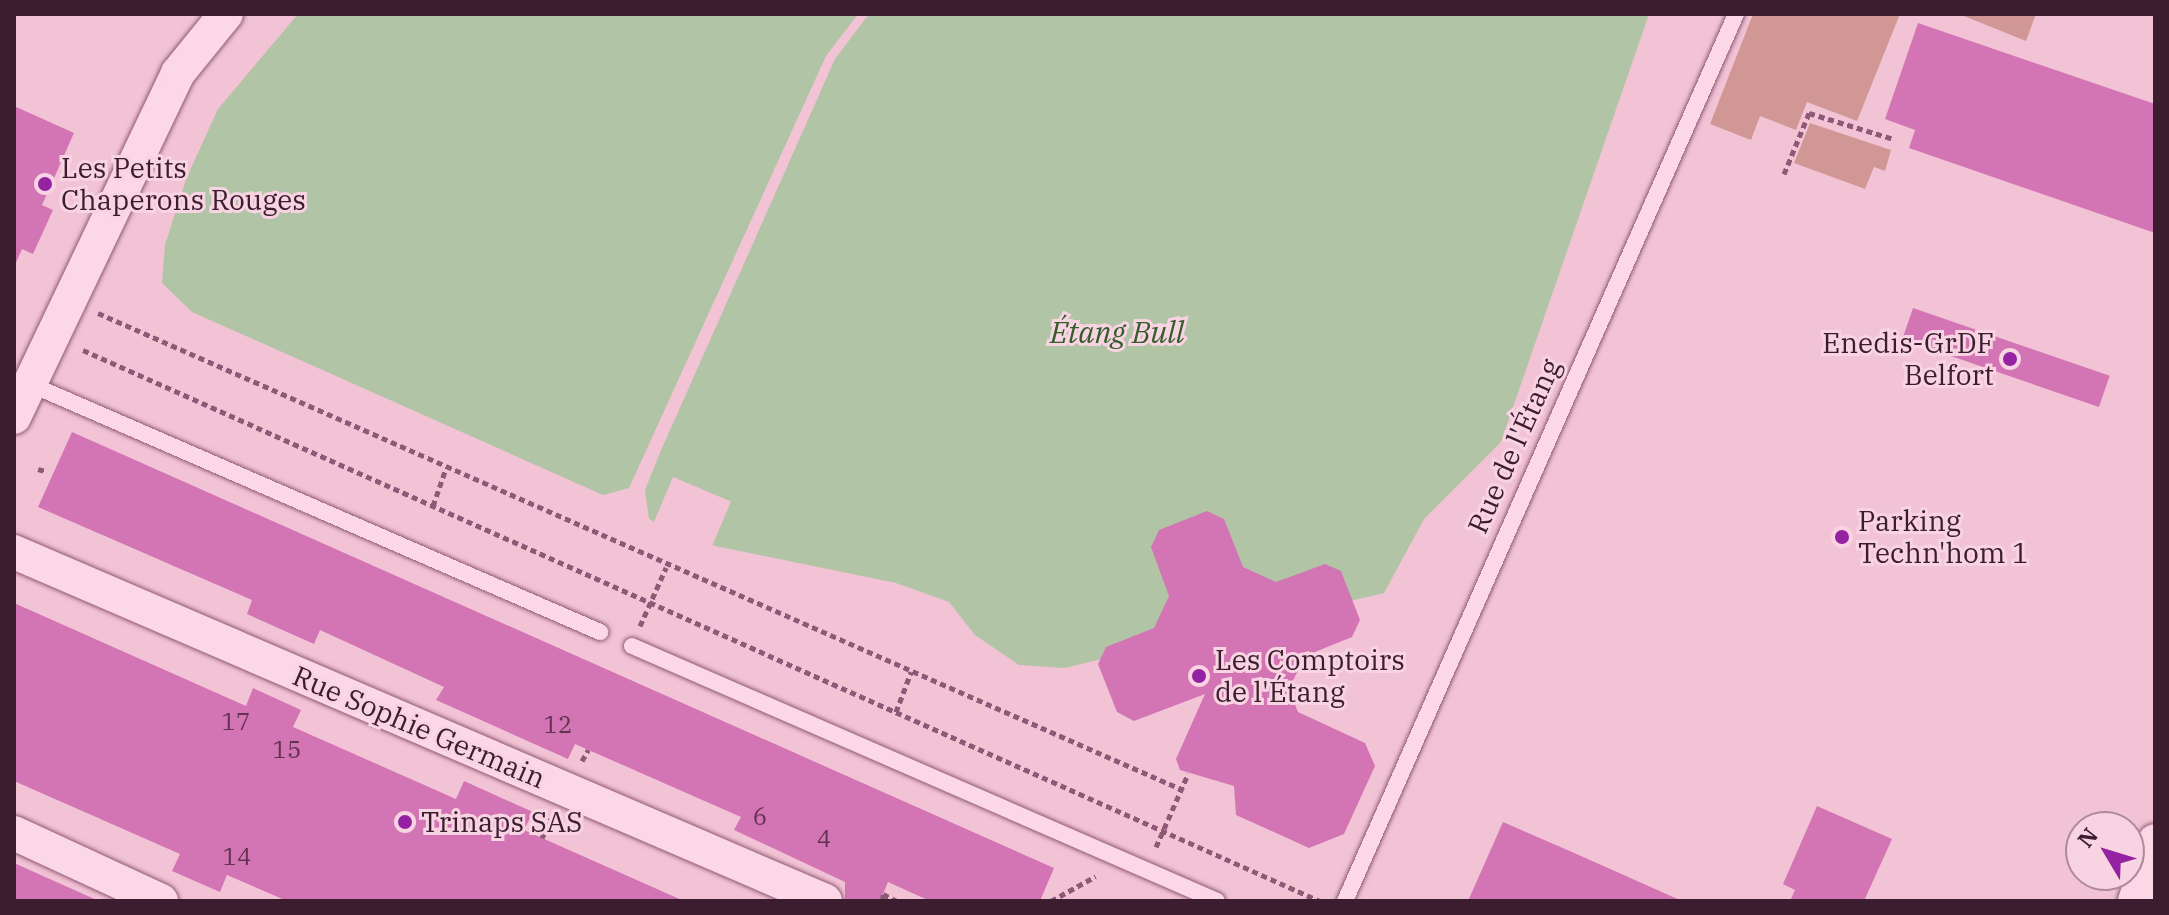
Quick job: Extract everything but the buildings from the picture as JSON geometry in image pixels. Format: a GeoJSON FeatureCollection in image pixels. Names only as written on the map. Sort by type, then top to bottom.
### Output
{"type":"FeatureCollection","features":[{"type":"Feature","properties":{"kind":"street"},"geometry":{"type":"LineString","coordinates":[[14,417],[178,73],[226,14]]}},
{"type":"Feature","properties":{"kind":"street","name":"Rue Sophie Germain"},"geometry":{"type":"LineString","coordinates":[[14,552],[825,901]]}},
{"type":"Feature","properties":{"kind":"street"},"geometry":{"type":"LineString","coordinates":[[14,833],[161,901]]}},
{"type":"Feature","properties":{"kind":"street"},"geometry":{"type":"LineString","coordinates":[[2135,901],[2155,841]]}},
{"type":"Feature","properties":{"kind":"lane","name":"Rue de l'Étang"},"geometry":{"type":"LineString","coordinates":[[1345,901],[1461,628],[1736,14]]}},
{"type":"Feature","properties":{"kind":"lane"},"geometry":{"type":"LineString","coordinates":[[30,384],[600,632]]}},
{"type":"Feature","properties":{"kind":"lane"},"geometry":{"type":"LineString","coordinates":[[632,646],[1217,901]]}},
{"type":"Feature","properties":{"kind":"path"},"geometry":{"type":"LineString","coordinates":[[1784,174],[1809,113],[1894,139]]}},
{"type":"Feature","properties":{"kind":"path"},"geometry":{"type":"LineString","coordinates":[[68,300],[666,568],[1181,789]]}},
{"type":"Feature","properties":{"kind":"path"},"geometry":{"type":"LineString","coordinates":[[52,337],[1321,901]]}},
{"type":"Feature","properties":{"kind":"path"},"geometry":{"type":"LineString","coordinates":[[433,506],[446,469]]}},
{"type":"Feature","properties":{"kind":"path"},"geometry":{"type":"LineString","coordinates":[[653,597],[666,568]]}},
{"type":"Feature","properties":{"kind":"path"},"geometry":{"type":"LineString","coordinates":[[896,712],[911,672]]}},
{"type":"Feature","properties":{"kind":"path"},"geometry":{"type":"LineString","coordinates":[[1146,870],[1188,774]]}},
{"type":"Feature","properties":{"kind":"path"},"geometry":{"type":"LineString","coordinates":[[1051,901],[1094,880],[1108,854]]}},
{"type":"Feature","properties":{"kind":"path"},"geometry":{"type":"LineString","coordinates":[[883,901],[883,894],[897,901]]}},
{"type":"Feature","properties":{"kind":"shaded area"},"geometry":{"type":"Polygon","coordinates":[[[1753,14],[1900,14],[1857,121],[1807,102],[1796,130],[1760,116],[1751,140],[1710,124],[1753,14]]]}},
{"type":"Feature","properties":{"kind":"shaded area"},"geometry":{"type":"Polygon","coordinates":[[[1959,14],[2036,14],[2026,41],[1959,14]]]}},
{"type":"Feature","properties":{"kind":"shaded area"},"geometry":{"type":"Polygon","coordinates":[[[1810,123],[1891,150],[1885,171],[1874,167],[1865,189],[1794,163],[1810,123]]]}},
{"type":"Feature","properties":{"kind":"water"},"geometry":{"type":"Polygon","coordinates":[[[298,14],[858,14],[826,56],[629,488],[603,495],[192,312],[162,283],[165,245],[186,179],[218,109],[298,14]]]}},
{"type":"Feature","properties":{"kind":"water","name":"Étang Bull"},"geometry":{"type":"Polygon","coordinates":[[[869,14],[1649,14],[1501,442],[1424,519],[1384,593],[1064,668],[1019,665],[975,635],[949,602],[896,583],[686,540],[649,519],[645,490],[659,455],[835,59],[869,14]]]}},
{"type":"Feature","properties":{"kind":"pier"},"geometry":{"type":"Polygon","coordinates":[[[673,477],[731,502],[709,554],[651,529],[673,477]]]}},
{"type":"Feature","properties":{"kind":"place","name":"Les Petits Chaperons Rouges"},"geometry":{"type":"Point","coordinates":[45,184]}},
{"type":"Feature","properties":{"kind":"place","name":"Enedis-GrDF Belfort"},"geometry":{"type":"Point","coordinates":[2010,359]}},
{"type":"Feature","properties":{"kind":"place","name":"Parking Techn'hom 1"},"geometry":{"type":"Point","coordinates":[1842,537]}},
{"type":"Feature","properties":{"kind":"place","name":"Les Comptoirs de l'Étang"},"geometry":{"type":"Point","coordinates":[1199,676]}},
{"type":"Feature","properties":{"kind":"place","name":"Trinaps SAS"},"geometry":{"type":"Point","coordinates":[405,822]}}]}
